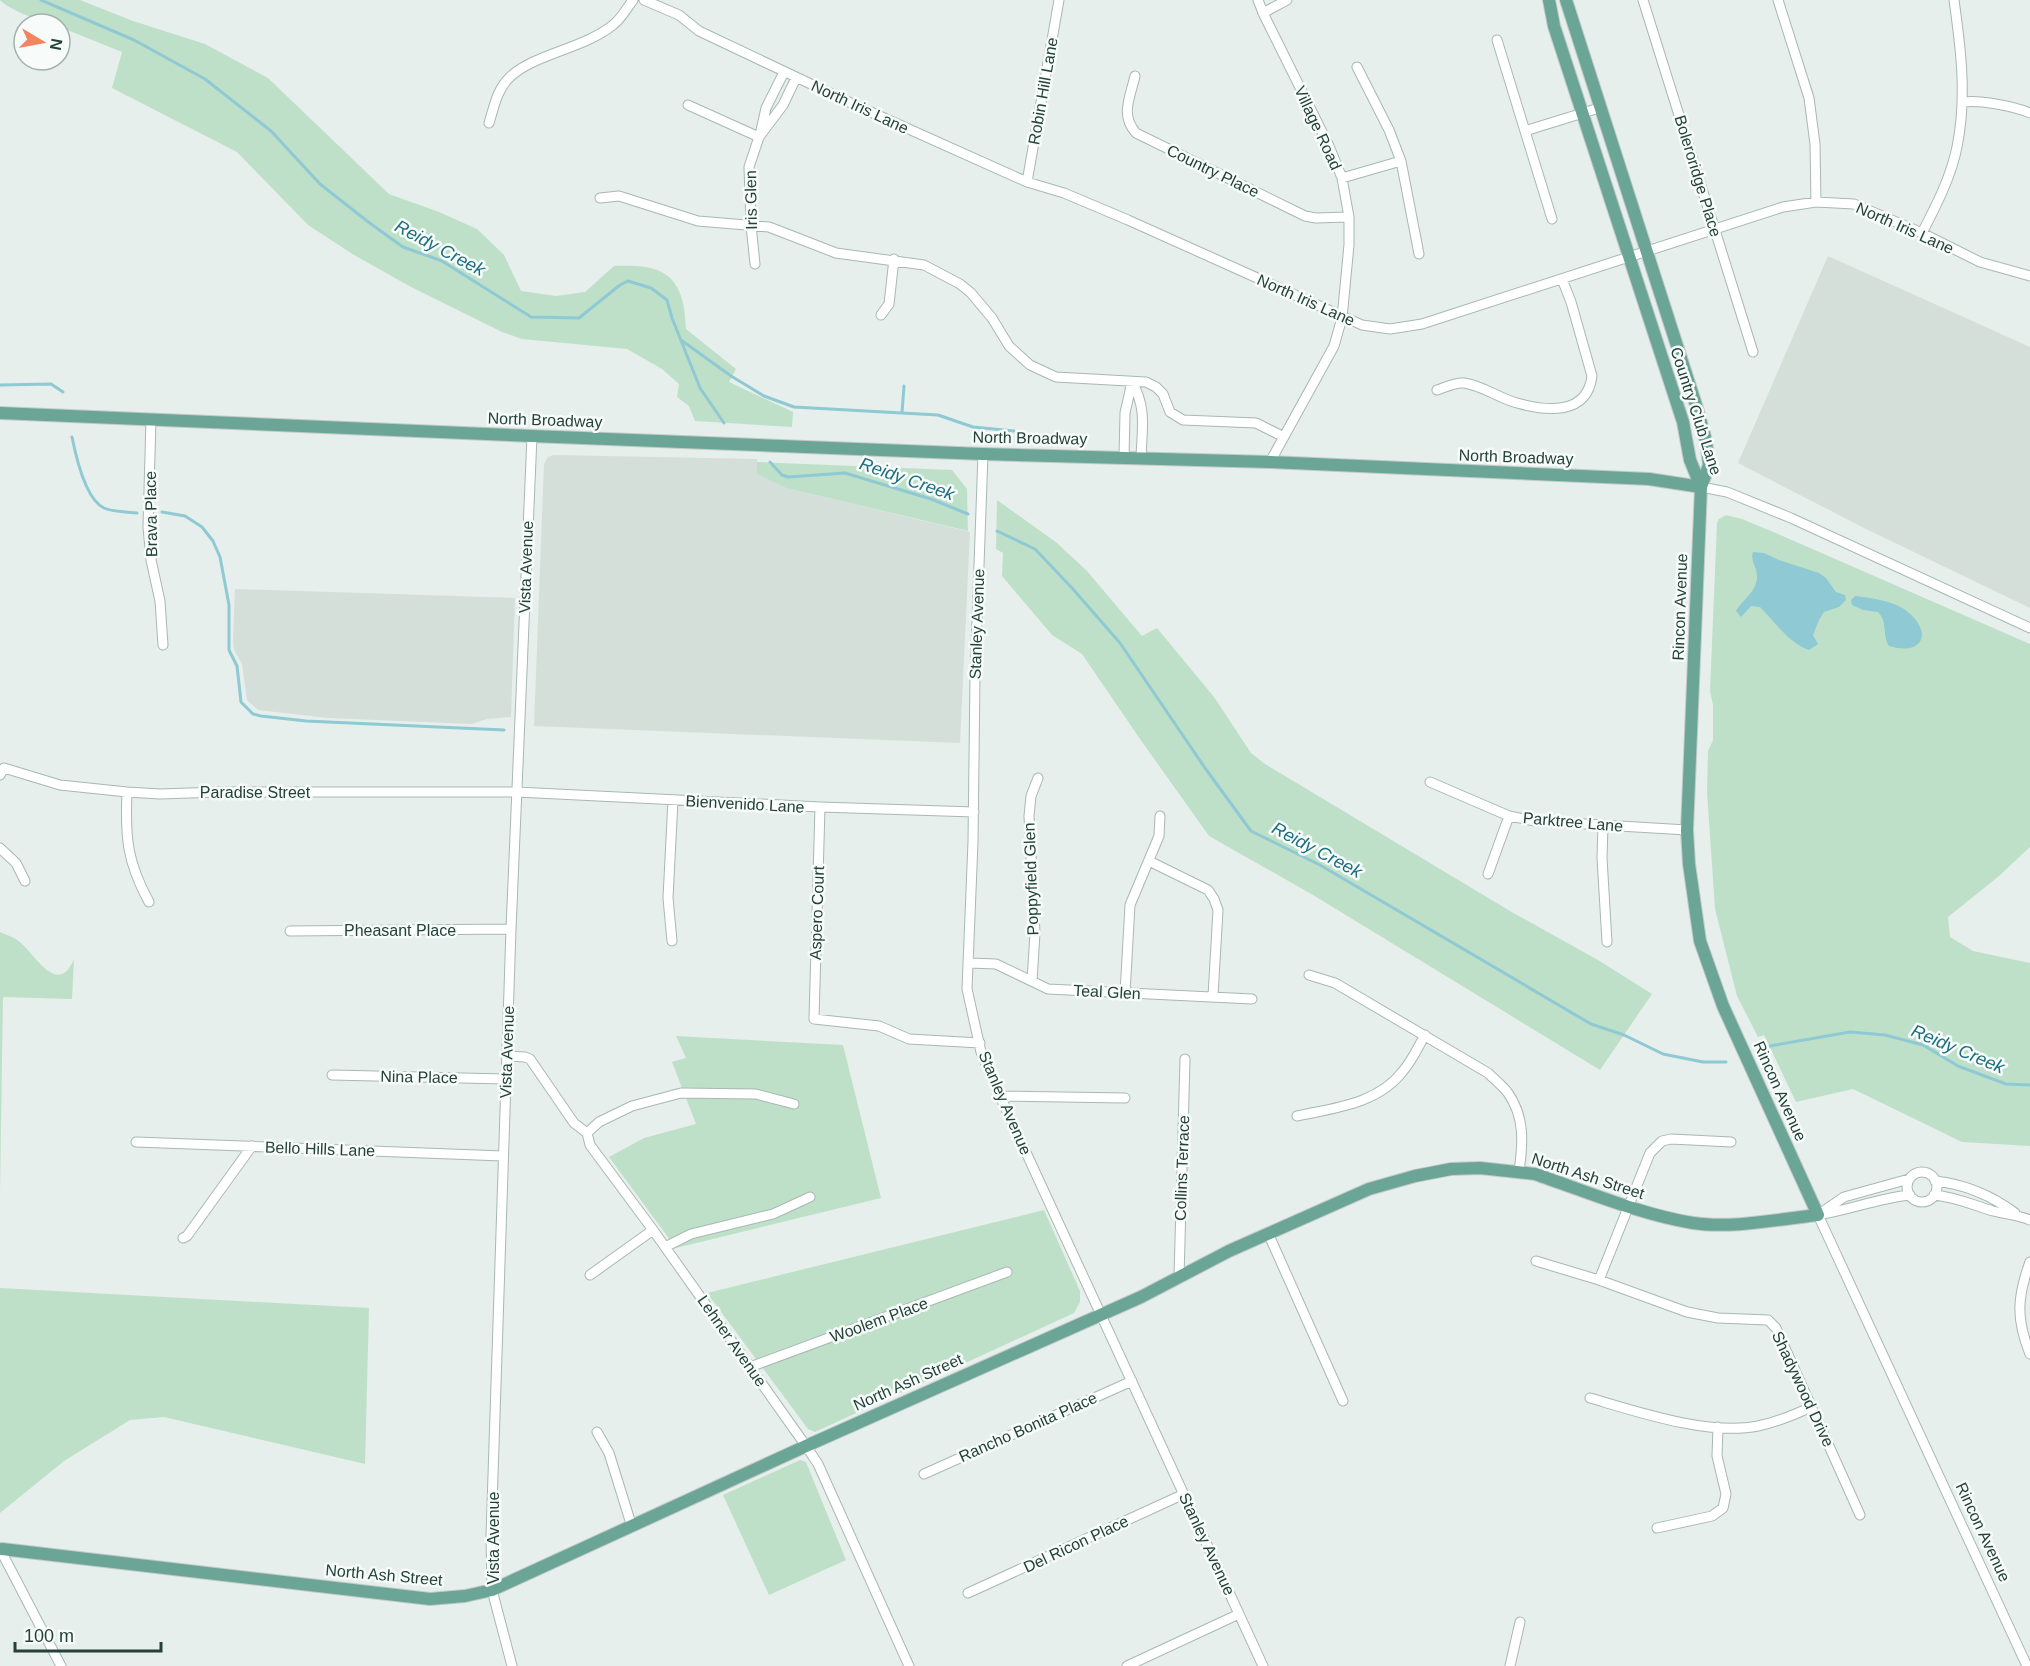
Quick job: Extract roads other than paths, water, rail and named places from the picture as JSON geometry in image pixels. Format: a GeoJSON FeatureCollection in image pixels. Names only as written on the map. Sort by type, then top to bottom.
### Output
{"type":"FeatureCollection","features":[{"type":"Feature","properties":{"kind":"main road","name":"Country Club Lane"},"geometry":{"type":"LineString","coordinates":[[1549,0],[1554,26],[1683,422],[1690,460],[1701,487]]}},
{"type":"Feature","properties":{"kind":"main road","name":"Country Club Lane"},"geometry":{"type":"LineString","coordinates":[[1566,0],[1697,408],[1706,441],[1709,465],[1701,487]]}},
{"type":"Feature","properties":{"kind":"main road","name":"North Broadway"},"geometry":{"type":"LineString","coordinates":[[0,412],[983,454],[1270,462],[1649,479],[1701,487]]}},
{"type":"Feature","properties":{"kind":"main road","name":"Rincon Avenue"},"geometry":{"type":"LineString","coordinates":[[1701,487],[1687,830],[1689,864],[1700,941],[1723,1006],[1818,1215]]}},
{"type":"Feature","properties":{"kind":"main road","name":"North Ash Street"},"geometry":{"type":"LineString","coordinates":[[1,1549],[430,1599],[465,1596],[492,1590],[806,1446],[1141,1297],[1268,1233],[1369,1189],[1415,1176],[1451,1169],[1480,1167],[1519,1171],[1535,1174],[1648,1213],[1695,1223],[1744,1223],[1818,1215]]}},
{"type":"Feature","properties":{"kind":"street"},"geometry":{"type":"LineString","coordinates":[[489,123],[499,91],[510,76],[535,62],[588,41],[614,24],[633,0]]}},
{"type":"Feature","properties":{"kind":"street","name":"North Iris Lane"},"geometry":{"type":"LineString","coordinates":[[644,0],[679,15],[699,32],[796,78],[1027,182],[1128,220],[1342,318],[1362,325],[1390,329],[1422,324],[1783,207],[1816,202],[1854,204],[1922,233],[1980,262],[2030,276]]}},
{"type":"Feature","properties":{"kind":"street","name":"Robin Hill Lane"},"geometry":{"type":"LineString","coordinates":[[1027,182],[1059,0]]}},
{"type":"Feature","properties":{"kind":"street","name":"Village Road"},"geometry":{"type":"LineString","coordinates":[[1258,0],[1329,146],[1342,178],[1349,217],[1349,245],[1342,318],[1334,346],[1270,462]]}},
{"type":"Feature","properties":{"kind":"street"},"geometry":{"type":"LineString","coordinates":[[1263,13],[1287,0]]}},
{"type":"Feature","properties":{"kind":"street","name":"Boleroridge Place"},"geometry":{"type":"LineString","coordinates":[[1643,0],[1753,352]]}},
{"type":"Feature","properties":{"kind":"street"},"geometry":{"type":"LineString","coordinates":[[1778,0],[1809,98],[1815,144],[1816,202]]}},
{"type":"Feature","properties":{"kind":"street"},"geometry":{"type":"LineString","coordinates":[[1922,233],[1940,197],[1957,149],[1963,102],[1962,62],[1954,0]]}},
{"type":"Feature","properties":{"kind":"street"},"geometry":{"type":"LineString","coordinates":[[1497,40],[1552,219]]}},
{"type":"Feature","properties":{"kind":"street"},"geometry":{"type":"LineString","coordinates":[[1357,67],[1389,130],[1401,161],[1419,255]]}},
{"type":"Feature","properties":{"kind":"street","name":"Iris Glen"},"geometry":{"type":"LineString","coordinates":[[755,264],[749,166],[766,108],[784,72]]}},
{"type":"Feature","properties":{"kind":"street","name":"Country Place"},"geometry":{"type":"LineString","coordinates":[[1135,76],[1127,110],[1128,123],[1136,133],[1305,216],[1349,217]]}},
{"type":"Feature","properties":{"kind":"street","name":"Iris Glen"},"geometry":{"type":"LineString","coordinates":[[759,137],[783,105],[796,78]]}},
{"type":"Feature","properties":{"kind":"street"},"geometry":{"type":"LineString","coordinates":[[1963,102],[1972,101],[2030,113]]}},
{"type":"Feature","properties":{"kind":"street"},"geometry":{"type":"LineString","coordinates":[[688,105],[759,137]]}},
{"type":"Feature","properties":{"kind":"street"},"geometry":{"type":"LineString","coordinates":[[1525,131],[1599,108]]}},
{"type":"Feature","properties":{"kind":"street"},"geometry":{"type":"LineString","coordinates":[[1342,178],[1401,161]]}},
{"type":"Feature","properties":{"kind":"street"},"geometry":{"type":"LineString","coordinates":[[600,198],[619,196],[698,221],[751,225],[784,231],[836,253],[894,259],[924,265],[960,284],[983,306],[1017,356],[1044,373],[1065,378],[1146,382],[1163,394],[1170,412],[1184,420],[1256,423],[1284,437]]}},
{"type":"Feature","properties":{"kind":"street"},"geometry":{"type":"LineString","coordinates":[[881,315],[889,304],[894,259]]}},
{"type":"Feature","properties":{"kind":"street"},"geometry":{"type":"LineString","coordinates":[[1437,390],[1460,382],[1478,386],[1515,403],[1549,409],[1570,406],[1582,400],[1590,388],[1592,376],[1571,302],[1562,279]]}},
{"type":"Feature","properties":{"kind":"street"},"geometry":{"type":"LineString","coordinates":[[1124,457],[1125,413],[1132,381]]}},
{"type":"Feature","properties":{"kind":"street"},"geometry":{"type":"LineString","coordinates":[[1132,381],[1140,395],[1143,416],[1141,458]]}},
{"type":"Feature","properties":{"kind":"street","name":"Brava Place"},"geometry":{"type":"LineString","coordinates":[[152,418],[148,527],[151,560],[160,601],[163,645]]}},
{"type":"Feature","properties":{"kind":"street","name":"Vista Avenue"},"geometry":{"type":"LineString","coordinates":[[512,1666],[492,1590],[491,1536],[511,929],[532,436]]}},
{"type":"Feature","properties":{"kind":"street","name":"Stanley Avenue"},"geometry":{"type":"LineString","coordinates":[[983,454],[968,989],[981,1052],[1263,1666]]}},
{"type":"Feature","properties":{"kind":"street","name":"North Broadway"},"geometry":{"type":"LineString","coordinates":[[1701,487],[1727,492],[1791,518],[2030,628]]}},
{"type":"Feature","properties":{"kind":"street","name":"Paradise Street"},"geometry":{"type":"LineString","coordinates":[[0,775],[4,768],[60,785],[160,794],[517,792]]}},
{"type":"Feature","properties":{"kind":"street","name":"Poppyfield Glen"},"geometry":{"type":"LineString","coordinates":[[1032,981],[1035,933],[1029,816],[1031,796],[1038,778]]}},
{"type":"Feature","properties":{"kind":"street","name":"Parktree Lane"},"geometry":{"type":"LineString","coordinates":[[1430,782],[1509,816],[1535,821],[1687,830]]}},
{"type":"Feature","properties":{"kind":"street"},"geometry":{"type":"LineString","coordinates":[[128,792],[126,824],[128,849],[136,878],[149,902]]}},
{"type":"Feature","properties":{"kind":"street","name":"Bienvenido Lane"},"geometry":{"type":"LineString","coordinates":[[517,792],[974,812]]}},
{"type":"Feature","properties":{"kind":"street"},"geometry":{"type":"LineString","coordinates":[[672,941],[668,898],[673,800]]}},
{"type":"Feature","properties":{"kind":"street","name":"Aspero Court"},"geometry":{"type":"LineString","coordinates":[[820,807],[814,1019],[879,1026],[909,1039],[980,1043]]}},
{"type":"Feature","properties":{"kind":"street"},"geometry":{"type":"LineString","coordinates":[[1125,993],[1130,905],[1159,836],[1160,816]]}},
{"type":"Feature","properties":{"kind":"street"},"geometry":{"type":"LineString","coordinates":[[1488,874],[1509,816]]}},
{"type":"Feature","properties":{"kind":"street"},"geometry":{"type":"LineString","coordinates":[[1603,826],[1602,858],[1607,942]]}},
{"type":"Feature","properties":{"kind":"street"},"geometry":{"type":"LineString","coordinates":[[0,848],[16,863],[25,881]]}},
{"type":"Feature","properties":{"kind":"street"},"geometry":{"type":"LineString","coordinates":[[1149,861],[1208,890],[1214,899],[1218,910],[1214,996]]}},
{"type":"Feature","properties":{"kind":"street","name":"Pheasant Place"},"geometry":{"type":"LineString","coordinates":[[290,931],[511,929]]}},
{"type":"Feature","properties":{"kind":"street","name":"Teal Glen"},"geometry":{"type":"LineString","coordinates":[[969,963],[996,964],[1048,989],[1252,999]]}},
{"type":"Feature","properties":{"kind":"street"},"geometry":{"type":"LineString","coordinates":[[1309,975],[1335,983],[1379,1007],[1488,1073],[1508,1093],[1520,1119],[1522,1144],[1519,1171]]}},
{"type":"Feature","properties":{"kind":"street"},"geometry":{"type":"LineString","coordinates":[[1297,1116],[1359,1102],[1373,1096],[1404,1071],[1425,1035]]}},
{"type":"Feature","properties":{"kind":"street","name":"Lehner Avenue"},"geometry":{"type":"LineString","coordinates":[[507,1056],[530,1059],[574,1123],[587,1133],[590,1145],[665,1246],[818,1464],[909,1666]]}},
{"type":"Feature","properties":{"kind":"street","name":"Collins Terrace"},"geometry":{"type":"LineString","coordinates":[[1179,1277],[1185,1059]]}},
{"type":"Feature","properties":{"kind":"street","name":"Nina Place"},"geometry":{"type":"LineString","coordinates":[[332,1075],[506,1078]]}},
{"type":"Feature","properties":{"kind":"street"},"geometry":{"type":"LineString","coordinates":[[587,1133],[599,1122],[632,1107],[681,1093],[756,1094],[794,1104]]}},
{"type":"Feature","properties":{"kind":"street"},"geometry":{"type":"LineString","coordinates":[[1000,1096],[1125,1098]]}},
{"type":"Feature","properties":{"kind":"street"},"geometry":{"type":"LineString","coordinates":[[1599,1280],[1650,1153],[1662,1141],[1671,1139],[1731,1142]]}},
{"type":"Feature","properties":{"kind":"street","name":"Bello Hills Lane"},"geometry":{"type":"LineString","coordinates":[[136,1142],[503,1156]]}},
{"type":"Feature","properties":{"kind":"street"},"geometry":{"type":"LineString","coordinates":[[183,1238],[188,1236],[252,1146]]}},
{"type":"Feature","properties":{"kind":"street"},"geometry":{"type":"LineString","coordinates":[[1818,1215],[1844,1197],[1909,1179],[1916,1173],[1925,1172],[1935,1181],[1950,1183],[1990,1196],[2017,1215]]}},
{"type":"Feature","properties":{"kind":"street"},"geometry":{"type":"LineString","coordinates":[[1909,1179],[1907,1187],[1910,1195],[1913,1199],[1922,1202],[1934,1195],[1935,1181]]}},
{"type":"Feature","properties":{"kind":"street"},"geometry":{"type":"LineString","coordinates":[[1818,1215],[1847,1210],[1889,1197],[1910,1195]]}},
{"type":"Feature","properties":{"kind":"street"},"geometry":{"type":"LineString","coordinates":[[1934,1195],[1950,1196],[2030,1220]]}},
{"type":"Feature","properties":{"kind":"street"},"geometry":{"type":"LineString","coordinates":[[665,1246],[691,1234],[773,1214],[810,1197]]}},
{"type":"Feature","properties":{"kind":"street","name":"Rincon Avenue"},"geometry":{"type":"LineString","coordinates":[[1818,1215],[2027,1666]]}},
{"type":"Feature","properties":{"kind":"street"},"geometry":{"type":"LineString","coordinates":[[590,1275],[653,1230]]}},
{"type":"Feature","properties":{"kind":"street"},"geometry":{"type":"LineString","coordinates":[[1268,1233],[1343,1401]]}},
{"type":"Feature","properties":{"kind":"street","name":"Shadywood Drive"},"geometry":{"type":"LineString","coordinates":[[1536,1261],[1599,1280],[1687,1312],[1718,1318],[1768,1320],[1776,1328],[1860,1515]]}},
{"type":"Feature","properties":{"kind":"street"},"geometry":{"type":"LineString","coordinates":[[2030,1262],[2020,1294],[2019,1312],[2022,1334],[2030,1354]]}},
{"type":"Feature","properties":{"kind":"street","name":"Woolem Place"},"geometry":{"type":"LineString","coordinates":[[750,1367],[1007,1272]]}},
{"type":"Feature","properties":{"kind":"street","name":"Rancho Bonita Place"},"geometry":{"type":"LineString","coordinates":[[924,1474],[1132,1380]]}},
{"type":"Feature","properties":{"kind":"street"},"geometry":{"type":"LineString","coordinates":[[1590,1398],[1665,1420],[1726,1428],[1757,1426],[1787,1418],[1811,1407]]}},
{"type":"Feature","properties":{"kind":"street"},"geometry":{"type":"LineString","coordinates":[[1657,1528],[1712,1516],[1723,1508],[1726,1494],[1717,1456],[1718,1427]]}},
{"type":"Feature","properties":{"kind":"street"},"geometry":{"type":"LineString","coordinates":[[597,1432],[609,1453],[632,1527]]}},
{"type":"Feature","properties":{"kind":"street","name":"Del Ricon Place"},"geometry":{"type":"LineString","coordinates":[[968,1593],[1184,1494]]}},
{"type":"Feature","properties":{"kind":"street"},"geometry":{"type":"LineString","coordinates":[[1,1549],[61,1666]]}},
{"type":"Feature","properties":{"kind":"street"},"geometry":{"type":"LineString","coordinates":[[1127,1666],[1239,1614]]}},
{"type":"Feature","properties":{"kind":"street"},"geometry":{"type":"LineString","coordinates":[[1510,1666],[1520,1622]]}},
{"type":"Feature","properties":{"kind":"water"},"geometry":{"type":"Polygon","coordinates":[[[1753,552],[1764,553],[1819,573],[1826,578],[1836,592],[1845,595],[1846,600],[1839,607],[1824,612],[1813,635],[1818,644],[1809,650],[1789,637],[1760,607],[1751,606],[1741,617],[1736,611],[1753,590],[1757,581],[1752,558],[1753,552]]]}},
{"type":"Feature","properties":{"kind":"water"},"geometry":{"type":"Polygon","coordinates":[[[1855,596],[1886,601],[1904,609],[1913,617],[1922,632],[1918,644],[1911,648],[1889,646],[1881,616],[1878,612],[1863,610],[1852,605],[1851,600],[1855,596]]]}},
{"type":"Feature","properties":{"kind":"waterway","name":"Reidy Creek"},"geometry":{"type":"LineString","coordinates":[[41,0],[134,40],[205,79],[271,131],[320,184],[371,224],[403,247],[442,261],[531,317],[579,318],[628,281],[651,288],[667,300],[700,388],[724,423]]}},
{"type":"Feature","properties":{"kind":"waterway"},"geometry":{"type":"LineString","coordinates":[[681,340],[731,376],[764,396],[794,407],[938,415],[973,427],[1014,431]]}},
{"type":"Feature","properties":{"kind":"waterway"},"geometry":{"type":"LineString","coordinates":[[0,385],[51,384],[63,392]]}},
{"type":"Feature","properties":{"kind":"waterway"},"geometry":{"type":"LineString","coordinates":[[902,413],[904,386]]}},
{"type":"Feature","properties":{"kind":"waterway"},"geometry":{"type":"LineString","coordinates":[[72,437],[82,477],[97,503],[104,508],[137,513]]}},
{"type":"Feature","properties":{"kind":"waterway","name":"Reidy Creek"},"geometry":{"type":"LineString","coordinates":[[770,462],[782,475],[788,477],[845,473],[931,499],[968,514]]}},
{"type":"Feature","properties":{"kind":"waterway"},"geometry":{"type":"LineString","coordinates":[[162,512],[185,516],[202,527],[213,541],[220,557],[229,605],[229,650],[237,666],[241,702],[253,714],[306,721],[504,730]]}},
{"type":"Feature","properties":{"kind":"waterway","name":"Reidy Creek"},"geometry":{"type":"LineString","coordinates":[[997,531],[1035,549],[1120,643],[1251,831],[1320,865],[1591,1024],[1624,1035],[1663,1054],[1703,1062],[1726,1062]]}},
{"type":"Feature","properties":{"kind":"waterway","name":"Reidy Creek"},"geometry":{"type":"LineString","coordinates":[[1770,1046],[1850,1032],[1885,1035],[1923,1045],[1958,1066],[2006,1084],[2030,1085]]}}]}
